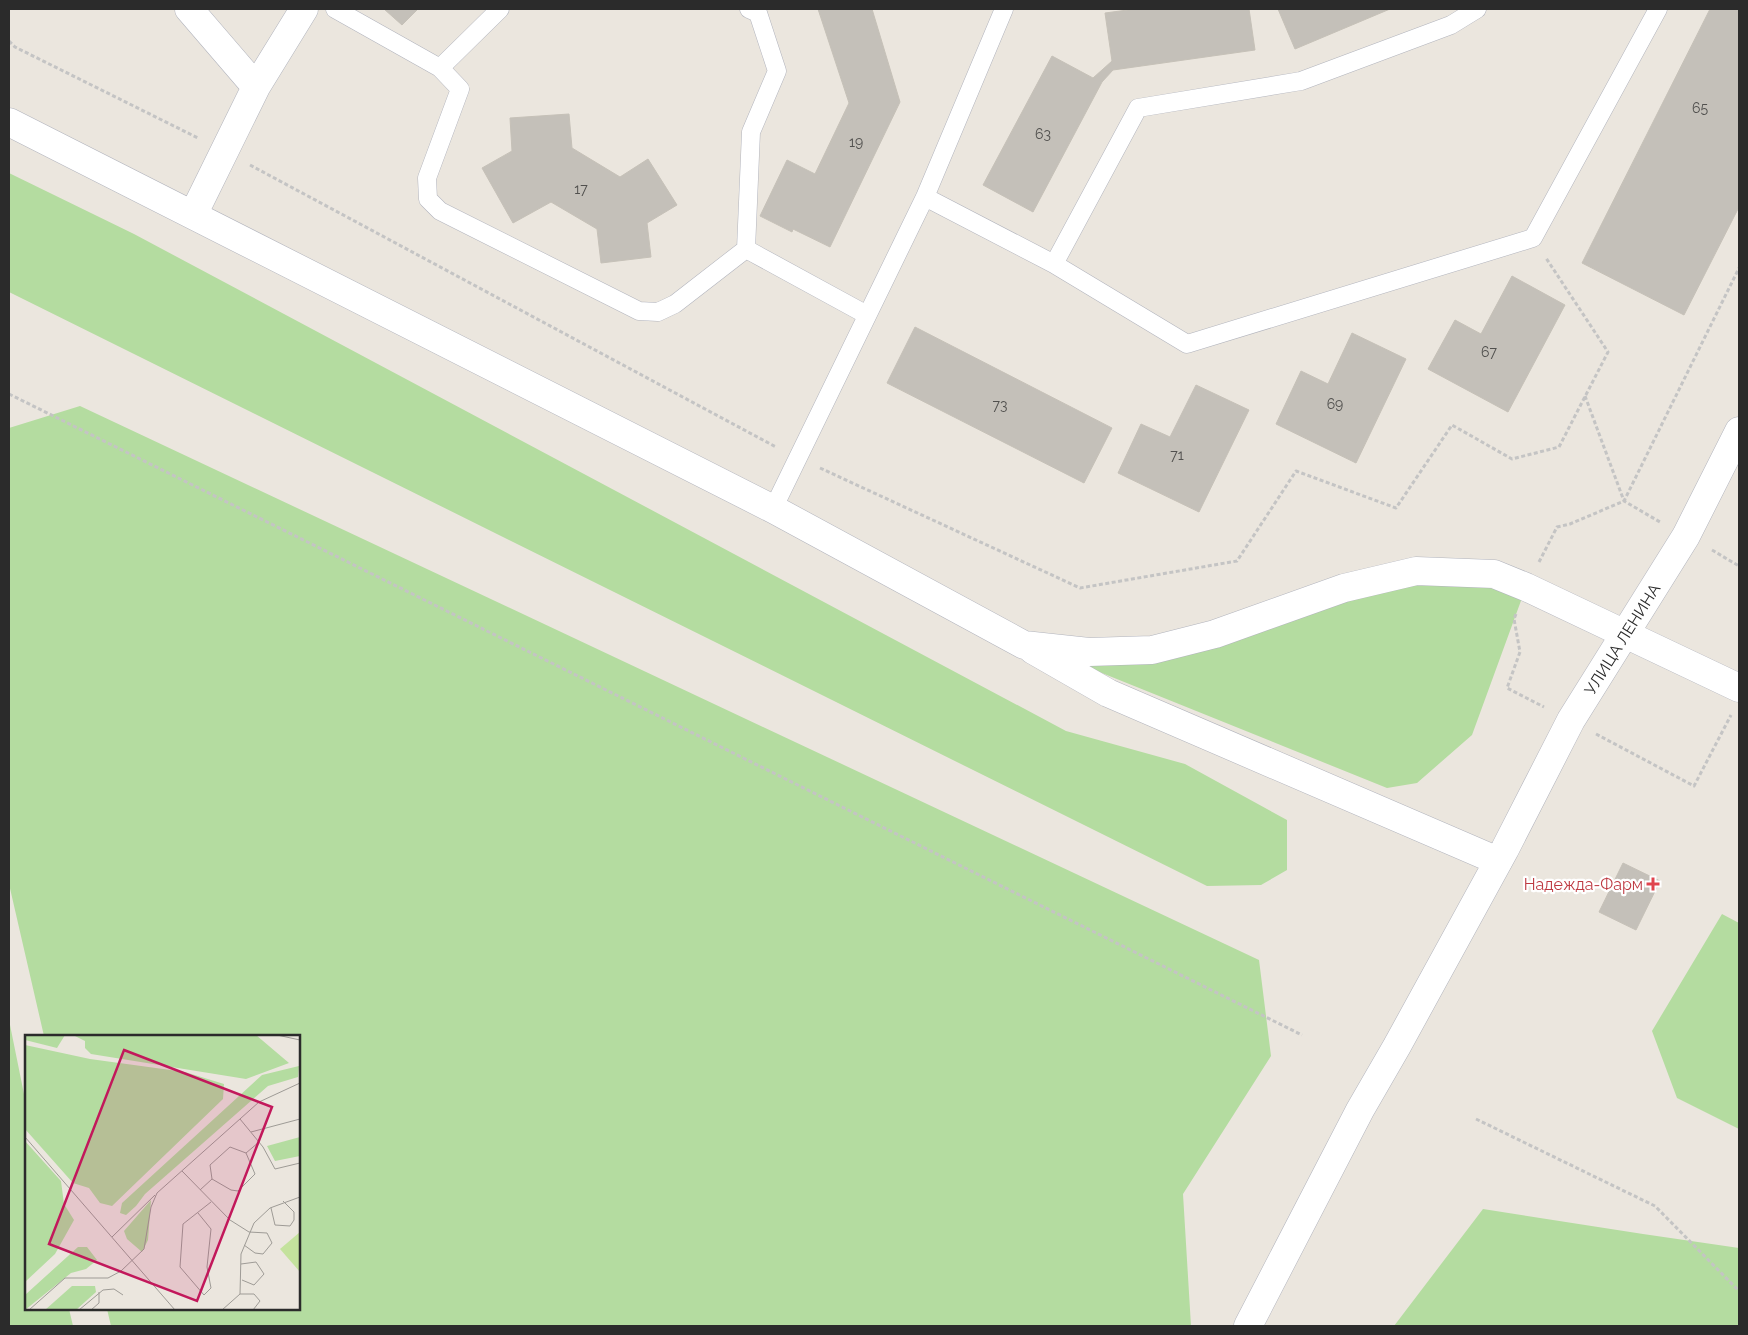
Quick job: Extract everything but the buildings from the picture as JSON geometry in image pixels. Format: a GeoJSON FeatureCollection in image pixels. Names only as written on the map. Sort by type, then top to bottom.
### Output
{"type":"FeatureCollection","features":[{"type":"Feature","properties":{"kind":"street"},"geometry":{"type":"LineString","coordinates":[[188,9],[256,87]]}},
{"type":"Feature","properties":{"kind":"street"},"geometry":{"type":"LineString","coordinates":[[193,215],[256,87],[304,9]]}},
{"type":"Feature","properties":{"kind":"street"},"geometry":{"type":"LineString","coordinates":[[9,122],[773,509],[1024,645],[1108,693],[1502,855]]}},
{"type":"Feature","properties":{"kind":"street","name":"УЛИЦА ЛЕНИНА"},"geometry":{"type":"LineString","coordinates":[[1248,1326],[1360,1110],[1502,855],[1571,720],[1686,536],[1739,431]]}},
{"type":"Feature","properties":{"kind":"street"},"geometry":{"type":"LineString","coordinates":[[1024,645],[1088,652],[1152,650],[1215,634],[1344,588],[1416,571],[1494,574],[1526,587],[1739,688]]}},
{"type":"Feature","properties":{"kind":"lane"},"geometry":{"type":"LineString","coordinates":[[335,9],[440,68],[460,88],[427,178],[428,200],[440,211],[639,311],[658,312],[674,304],[746,249]]}},
{"type":"Feature","properties":{"kind":"lane"},"geometry":{"type":"LineString","coordinates":[[440,68],[500,9]]}},
{"type":"Feature","properties":{"kind":"lane"},"geometry":{"type":"LineString","coordinates":[[746,249],[751,132],[777,71],[758,13],[749,9]]}},
{"type":"Feature","properties":{"kind":"lane"},"geometry":{"type":"LineString","coordinates":[[773,509],[925,197],[1004,9]]}},
{"type":"Feature","properties":{"kind":"lane"},"geometry":{"type":"LineString","coordinates":[[1054,264],[1138,108],[1301,81],[1451,25],[1477,9]]}},
{"type":"Feature","properties":{"kind":"lane"},"geometry":{"type":"LineString","coordinates":[[925,197],[1054,264],[1187,344],[1533,238],[1658,9]]}},
{"type":"Feature","properties":{"kind":"lane"},"geometry":{"type":"LineString","coordinates":[[746,249],[867,314]]}},
{"type":"Feature","properties":{"kind":"path"},"geometry":{"type":"LineString","coordinates":[[9,41],[16,47],[225,152],[798,458],[1080,588],[1237,561],[1296,471],[1396,508],[1452,425],[1512,459],[1559,446],[1608,352],[1533,238]]}},
{"type":"Feature","properties":{"kind":"path"},"geometry":{"type":"LineString","coordinates":[[1570,524],[1624,502],[1739,268]]}},
{"type":"Feature","properties":{"kind":"path"},"geometry":{"type":"LineString","coordinates":[[9,394],[1302,1035]]}},
{"type":"Feature","properties":{"kind":"path"},"geometry":{"type":"LineString","coordinates":[[1585,396],[1624,502]]}},
{"type":"Feature","properties":{"kind":"path"},"geometry":{"type":"LineString","coordinates":[[1476,1119],[1655,1206],[1739,1291]]}},
{"type":"Feature","properties":{"kind":"green space"},"geometry":{"type":"Polygon","coordinates":[[[9,173],[134,234],[1066,731],[1185,764],[1287,820],[1287,870],[1261,885],[1207,886],[9,292],[9,173]]]}},
{"type":"Feature","properties":{"kind":"green space"},"geometry":{"type":"Polygon","coordinates":[[[80,406],[1259,960],[1271,1056],[1183,1194],[1191,1326],[111,1326],[107,1310],[300,1310],[300,1035],[44,1035],[9,884],[9,428],[80,406]]]}},
{"type":"Feature","properties":{"kind":"green space"},"geometry":{"type":"Polygon","coordinates":[[[1416,571],[1526,587],[1472,735],[1417,783],[1387,788],[1087,667],[1089,652],[1416,571]]]}},
{"type":"Feature","properties":{"kind":"green space"},"geometry":{"type":"Polygon","coordinates":[[[1722,914],[1739,923],[1739,1129],[1677,1098],[1652,1031],[1722,914]]]}},
{"type":"Feature","properties":{"kind":"green space"},"geometry":{"type":"Polygon","coordinates":[[[9,1020],[25,1099],[25,1310],[69,1310],[73,1326],[9,1326],[9,1020]]]}},
{"type":"Feature","properties":{"kind":"green space"},"geometry":{"type":"Polygon","coordinates":[[[1483,1209],[1739,1248],[1739,1326],[1394,1326],[1483,1209]]]}},
{"type":"Feature","properties":{"kind":"place","name":"Надежда-Фарм"},"geometry":{"type":"Point","coordinates":[1653,884]}}]}
